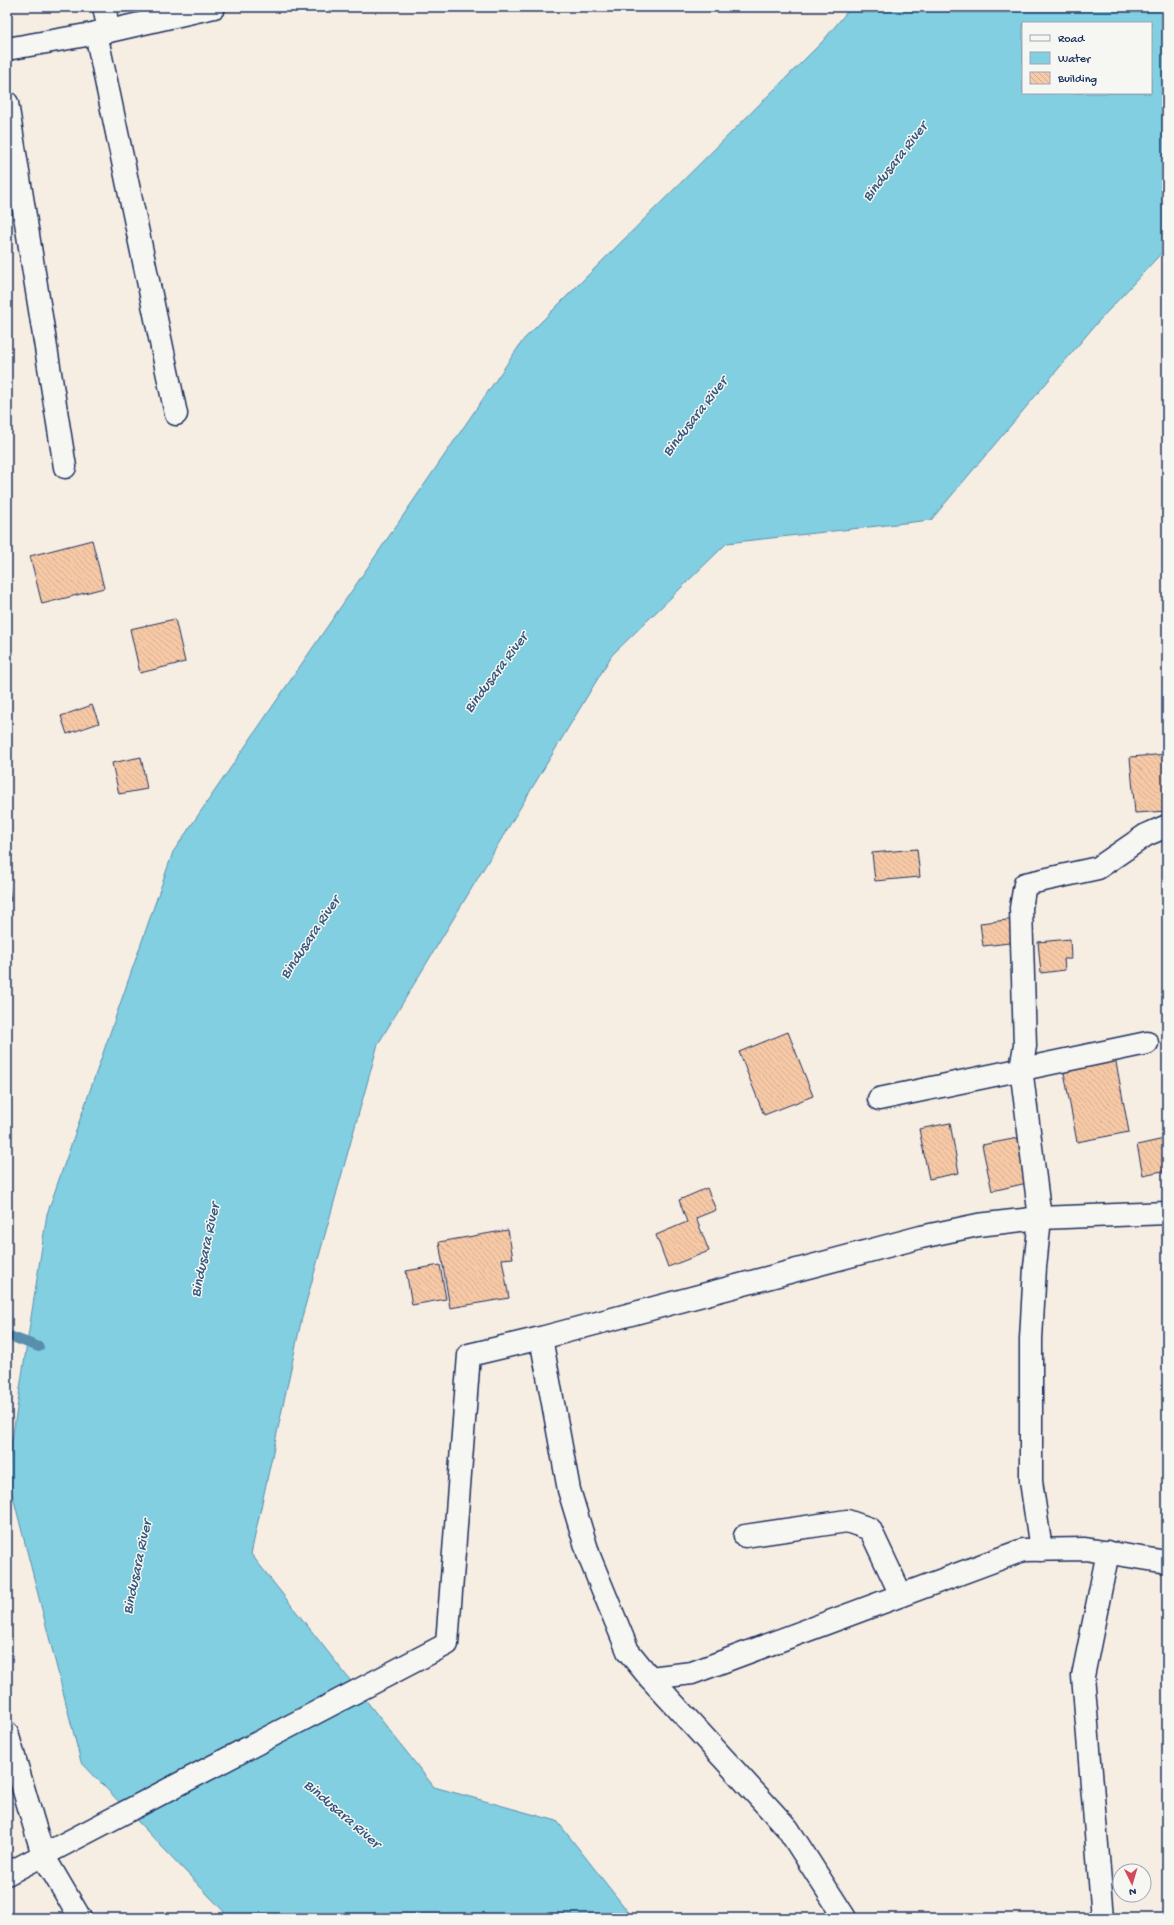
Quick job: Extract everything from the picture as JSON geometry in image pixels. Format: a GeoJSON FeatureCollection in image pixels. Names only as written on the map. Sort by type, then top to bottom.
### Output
{"type":"FeatureCollection","features":[{"type":"Feature","properties":{"kind":"street"},"geometry":{"type":"LineString","coordinates":[[104,7],[103,32],[176,414]]}},
{"type":"Feature","properties":{"kind":"street"},"geometry":{"type":"LineString","coordinates":[[7,49],[103,32],[214,7]]}},
{"type":"Feature","properties":{"kind":"street"},"geometry":{"type":"LineString","coordinates":[[7,103],[65,467]]}},
{"type":"Feature","properties":{"kind":"street"},"geometry":{"type":"LineString","coordinates":[[1041,1550],[1031,1481],[1031,1347],[1035,1267],[1040,1218],[1021,1068],[1025,1046],[1021,908],[1025,884],[1098,868],[1146,836],[1167,826]]}},
{"type":"Feature","properties":{"kind":"street"},"geometry":{"type":"LineString","coordinates":[[879,1098],[1147,1043]]}},
{"type":"Feature","properties":{"kind":"street"},"geometry":{"type":"LineString","coordinates":[[7,1874],[447,1644],[469,1355],[541,1338],[921,1237],[978,1225],[1040,1218],[1167,1213]]}},
{"type":"Feature","properties":{"kind":"street"},"geometry":{"type":"LineString","coordinates":[[541,1338],[569,1490],[589,1556],[628,1651],[650,1678],[788,1829],[845,1918]]}},
{"type":"Feature","properties":{"kind":"street"},"geometry":{"type":"LineString","coordinates":[[745,1536],[847,1521],[870,1529],[901,1596]]}},
{"type":"Feature","properties":{"kind":"street"},"geometry":{"type":"LineString","coordinates":[[650,1678],[692,1673],[1023,1550],[1085,1549],[1167,1562]]}},
{"type":"Feature","properties":{"kind":"street"},"geometry":{"type":"LineString","coordinates":[[1103,1918],[1083,1676],[1108,1552]]}},
{"type":"Feature","properties":{"kind":"street"},"geometry":{"type":"LineString","coordinates":[[7,1733],[43,1856],[80,1918]]}},
{"type":"Feature","properties":{"kind":"water","name":"Bindusara River"},"geometry":{"type":"Polygon","coordinates":[[[851,7],[1167,7],[1167,247],[1096,324],[931,520],[727,543],[612,655],[378,1044],[302,1317],[251,1554],[434,1787],[557,1821],[633,1918],[230,1918],[81,1762],[7,1473],[47,1214],[173,852],[524,339],[823,41],[851,7]]]}},
{"type":"Feature","properties":{"kind":"building"},"geometry":{"type":"Polygon","coordinates":[[[92,540],[104,588],[42,604],[30,556],[92,540]]]}},
{"type":"Feature","properties":{"kind":"building"},"geometry":{"type":"Polygon","coordinates":[[[175,619],[185,662],[140,673],[130,629],[175,619]]]}},
{"type":"Feature","properties":{"kind":"building"},"geometry":{"type":"Polygon","coordinates":[[[92,705],[99,723],[67,734],[61,716],[92,705]]]}},
{"type":"Feature","properties":{"kind":"building"},"geometry":{"type":"Polygon","coordinates":[[[1167,754],[1167,811],[1135,813],[1130,757],[1167,754]]]}},
{"type":"Feature","properties":{"kind":"building"},"geometry":{"type":"Polygon","coordinates":[[[141,757],[147,789],[119,794],[112,763],[141,757]]]}},
{"type":"Feature","properties":{"kind":"building"},"geometry":{"type":"Polygon","coordinates":[[[917,849],[920,877],[875,881],[872,853],[917,849]]]}},
{"type":"Feature","properties":{"kind":"building"},"geometry":{"type":"Polygon","coordinates":[[[7,874],[11,901],[7,901],[7,874]]]}},
{"type":"Feature","properties":{"kind":"building"},"geometry":{"type":"Polygon","coordinates":[[[1016,919],[1018,942],[983,946],[980,923],[1016,919]]]}},
{"type":"Feature","properties":{"kind":"building"},"geometry":{"type":"Polygon","coordinates":[[[1070,939],[1071,959],[1064,959],[1065,970],[1041,973],[1038,942],[1070,939]]]}},
{"type":"Feature","properties":{"kind":"building"},"geometry":{"type":"Polygon","coordinates":[[[788,1032],[813,1096],[764,1115],[739,1052],[788,1032]]]}},
{"type":"Feature","properties":{"kind":"building"},"geometry":{"type":"Polygon","coordinates":[[[1115,1057],[1129,1132],[1077,1142],[1063,1067],[1115,1057]]]}},
{"type":"Feature","properties":{"kind":"building"},"geometry":{"type":"Polygon","coordinates":[[[950,1123],[959,1173],[929,1179],[919,1129],[950,1123]]]}},
{"type":"Feature","properties":{"kind":"building"},"geometry":{"type":"Polygon","coordinates":[[[1018,1138],[1027,1183],[992,1191],[982,1145],[1018,1138]]]}},
{"type":"Feature","properties":{"kind":"building"},"geometry":{"type":"Polygon","coordinates":[[[1164,1139],[1167,1152],[1167,1170],[1143,1175],[1137,1145],[1164,1139]]]}},
{"type":"Feature","properties":{"kind":"building"},"geometry":{"type":"Polygon","coordinates":[[[707,1188],[716,1210],[696,1218],[709,1251],[668,1267],[656,1235],[687,1222],[679,1200],[707,1188]]]}},
{"type":"Feature","properties":{"kind":"building"},"geometry":{"type":"Polygon","coordinates":[[[508,1230],[513,1258],[502,1259],[509,1298],[450,1308],[439,1242],[508,1230]]]}},
{"type":"Feature","properties":{"kind":"building"},"geometry":{"type":"Polygon","coordinates":[[[440,1265],[446,1299],[412,1305],[406,1271],[440,1265]]]}},
{"type":"Feature","properties":{"kind":"waterway"},"geometry":{"type":"LineString","coordinates":[[7,1335],[39,1347]]}}]}
